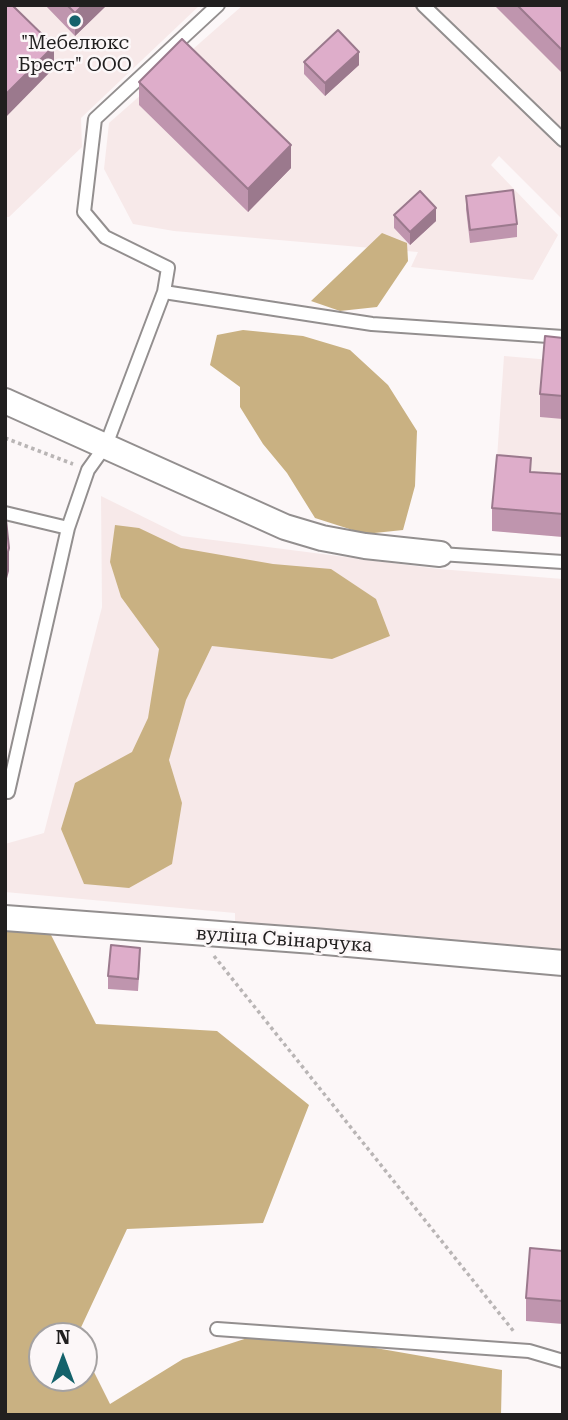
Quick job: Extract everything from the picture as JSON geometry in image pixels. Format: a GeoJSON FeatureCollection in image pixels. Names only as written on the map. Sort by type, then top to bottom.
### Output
{"type":"FeatureCollection","features":[{"type":"Feature","properties":{"kind":"street"},"geometry":{"type":"LineString","coordinates":[[5,401],[285,527],[321,538],[365,546],[440,554]]}},
{"type":"Feature","properties":{"kind":"street","name":"вуліца Свінарчука"},"geometry":{"type":"LineString","coordinates":[[5,918],[563,964]]}},
{"type":"Feature","properties":{"kind":"street"},"geometry":{"type":"LineString","coordinates":[[129,955],[131,928]]}},
{"type":"Feature","properties":{"kind":"lane"},"geometry":{"type":"LineString","coordinates":[[8,792],[68,528],[88,470],[106,445],[164,292],[168,268],[105,237],[83,212],[95,119],[218,5]]}},
{"type":"Feature","properties":{"kind":"lane"},"geometry":{"type":"LineString","coordinates":[[423,5],[563,140]]}},
{"type":"Feature","properties":{"kind":"lane"},"geometry":{"type":"LineString","coordinates":[[164,292],[372,324],[563,337]]}},
{"type":"Feature","properties":{"kind":"lane"},"geometry":{"type":"LineString","coordinates":[[5,513],[68,528]]}},
{"type":"Feature","properties":{"kind":"lane"},"geometry":{"type":"LineString","coordinates":[[440,554],[563,562]]}},
{"type":"Feature","properties":{"kind":"lane"},"geometry":{"type":"LineString","coordinates":[[217,1329],[529,1350],[563,1361]]}},
{"type":"Feature","properties":{"kind":"path"},"geometry":{"type":"LineString","coordinates":[[5,438],[88,470]]}},
{"type":"Feature","properties":{"kind":"path"},"geometry":{"type":"LineString","coordinates":[[195,933],[529,1350]]}},
{"type":"Feature","properties":{"kind":"shaded area"},"geometry":{"type":"Polygon","coordinates":[[[5,5],[200,5],[81,118],[82,147],[9,217],[5,217],[5,5]]]}},
{"type":"Feature","properties":{"kind":"shaded area"},"geometry":{"type":"Polygon","coordinates":[[[243,5],[563,5],[563,220],[499,156],[491,165],[558,235],[533,280],[411,267],[418,252],[174,231],[133,224],[104,169],[109,123],[243,5]]]}},
{"type":"Feature","properties":{"kind":"shaded area"},"geometry":{"type":"Polygon","coordinates":[[[382,233],[407,243],[408,261],[377,307],[340,311],[311,301],[382,233]]]}},
{"type":"Feature","properties":{"kind":"shaded area"},"geometry":{"type":"Polygon","coordinates":[[[243,330],[303,336],[350,350],[388,385],[417,431],[415,486],[403,530],[365,534],[315,518],[240,407],[240,387],[210,365],[217,335],[243,330]]]}},
{"type":"Feature","properties":{"kind":"shaded area"},"geometry":{"type":"Polygon","coordinates":[[[504,356],[563,361],[563,537],[492,531],[504,356]]]}},
{"type":"Feature","properties":{"kind":"shaded area"},"geometry":{"type":"Polygon","coordinates":[[[101,496],[182,536],[439,569],[563,579],[563,963],[235,936],[235,913],[5,892],[5,844],[44,833],[102,607],[101,496]]]}},
{"type":"Feature","properties":{"kind":"shaded area"},"geometry":{"type":"Polygon","coordinates":[[[115,525],[139,528],[181,548],[273,564],[331,569],[376,599],[390,636],[332,659],[212,646],[186,700],[169,760],[182,803],[172,864],[129,888],[84,884],[61,829],[75,783],[132,752],[148,718],[159,649],[121,597],[110,562],[115,525]]]}},
{"type":"Feature","properties":{"kind":"shaded area"},"geometry":{"type":"Polygon","coordinates":[[[5,920],[49,931],[96,1024],[217,1031],[309,1105],[263,1223],[127,1229],[84,1322],[28,1322],[28,1392],[98,1392],[98,1380],[110,1404],[183,1359],[272,1330],[502,1370],[501,1415],[5,1415],[5,920]]]}},
{"type":"Feature","properties":{"kind":"building"},"geometry":{"type":"Polygon","coordinates":[[[5,5],[12,5],[54,46],[5,95],[5,5]]]}},
{"type":"Feature","properties":{"kind":"building"},"geometry":{"type":"Polygon","coordinates":[[[67,5],[83,5],[75,13],[67,5]]]}},
{"type":"Feature","properties":{"kind":"building"},"geometry":{"type":"Polygon","coordinates":[[[517,5],[563,5],[563,51],[517,5]]]}},
{"type":"Feature","properties":{"kind":"building"},"geometry":{"type":"Polygon","coordinates":[[[338,30],[359,52],[325,83],[304,62],[338,30]]]}},
{"type":"Feature","properties":{"kind":"building"},"geometry":{"type":"Polygon","coordinates":[[[182,39],[291,145],[248,189],[139,82],[182,39]]]}},
{"type":"Feature","properties":{"kind":"building"},"geometry":{"type":"Polygon","coordinates":[[[513,190],[517,224],[470,230],[466,196],[513,190]]]}},
{"type":"Feature","properties":{"kind":"building"},"geometry":{"type":"Polygon","coordinates":[[[420,191],[436,208],[410,232],[394,215],[420,191]]]}},
{"type":"Feature","properties":{"kind":"building"},"geometry":{"type":"Polygon","coordinates":[[[545,336],[563,338],[563,396],[540,394],[545,336]]]}},
{"type":"Feature","properties":{"kind":"building"},"geometry":{"type":"Polygon","coordinates":[[[497,455],[531,458],[530,472],[563,474],[563,514],[492,508],[497,455]]]}},
{"type":"Feature","properties":{"kind":"building"},"geometry":{"type":"Polygon","coordinates":[[[5,510],[9,548],[5,563],[5,510]]]}},
{"type":"Feature","properties":{"kind":"building"},"geometry":{"type":"Polygon","coordinates":[[[111,945],[140,948],[138,979],[108,976],[111,945]]]}},
{"type":"Feature","properties":{"kind":"building"},"geometry":{"type":"Polygon","coordinates":[[[530,1248],[563,1251],[563,1301],[526,1298],[530,1248]]]}},
{"type":"Feature","properties":{"kind":"place","name":"\"Мебелюкс Брест\" ООО"},"geometry":{"type":"Point","coordinates":[75,21]}}]}
